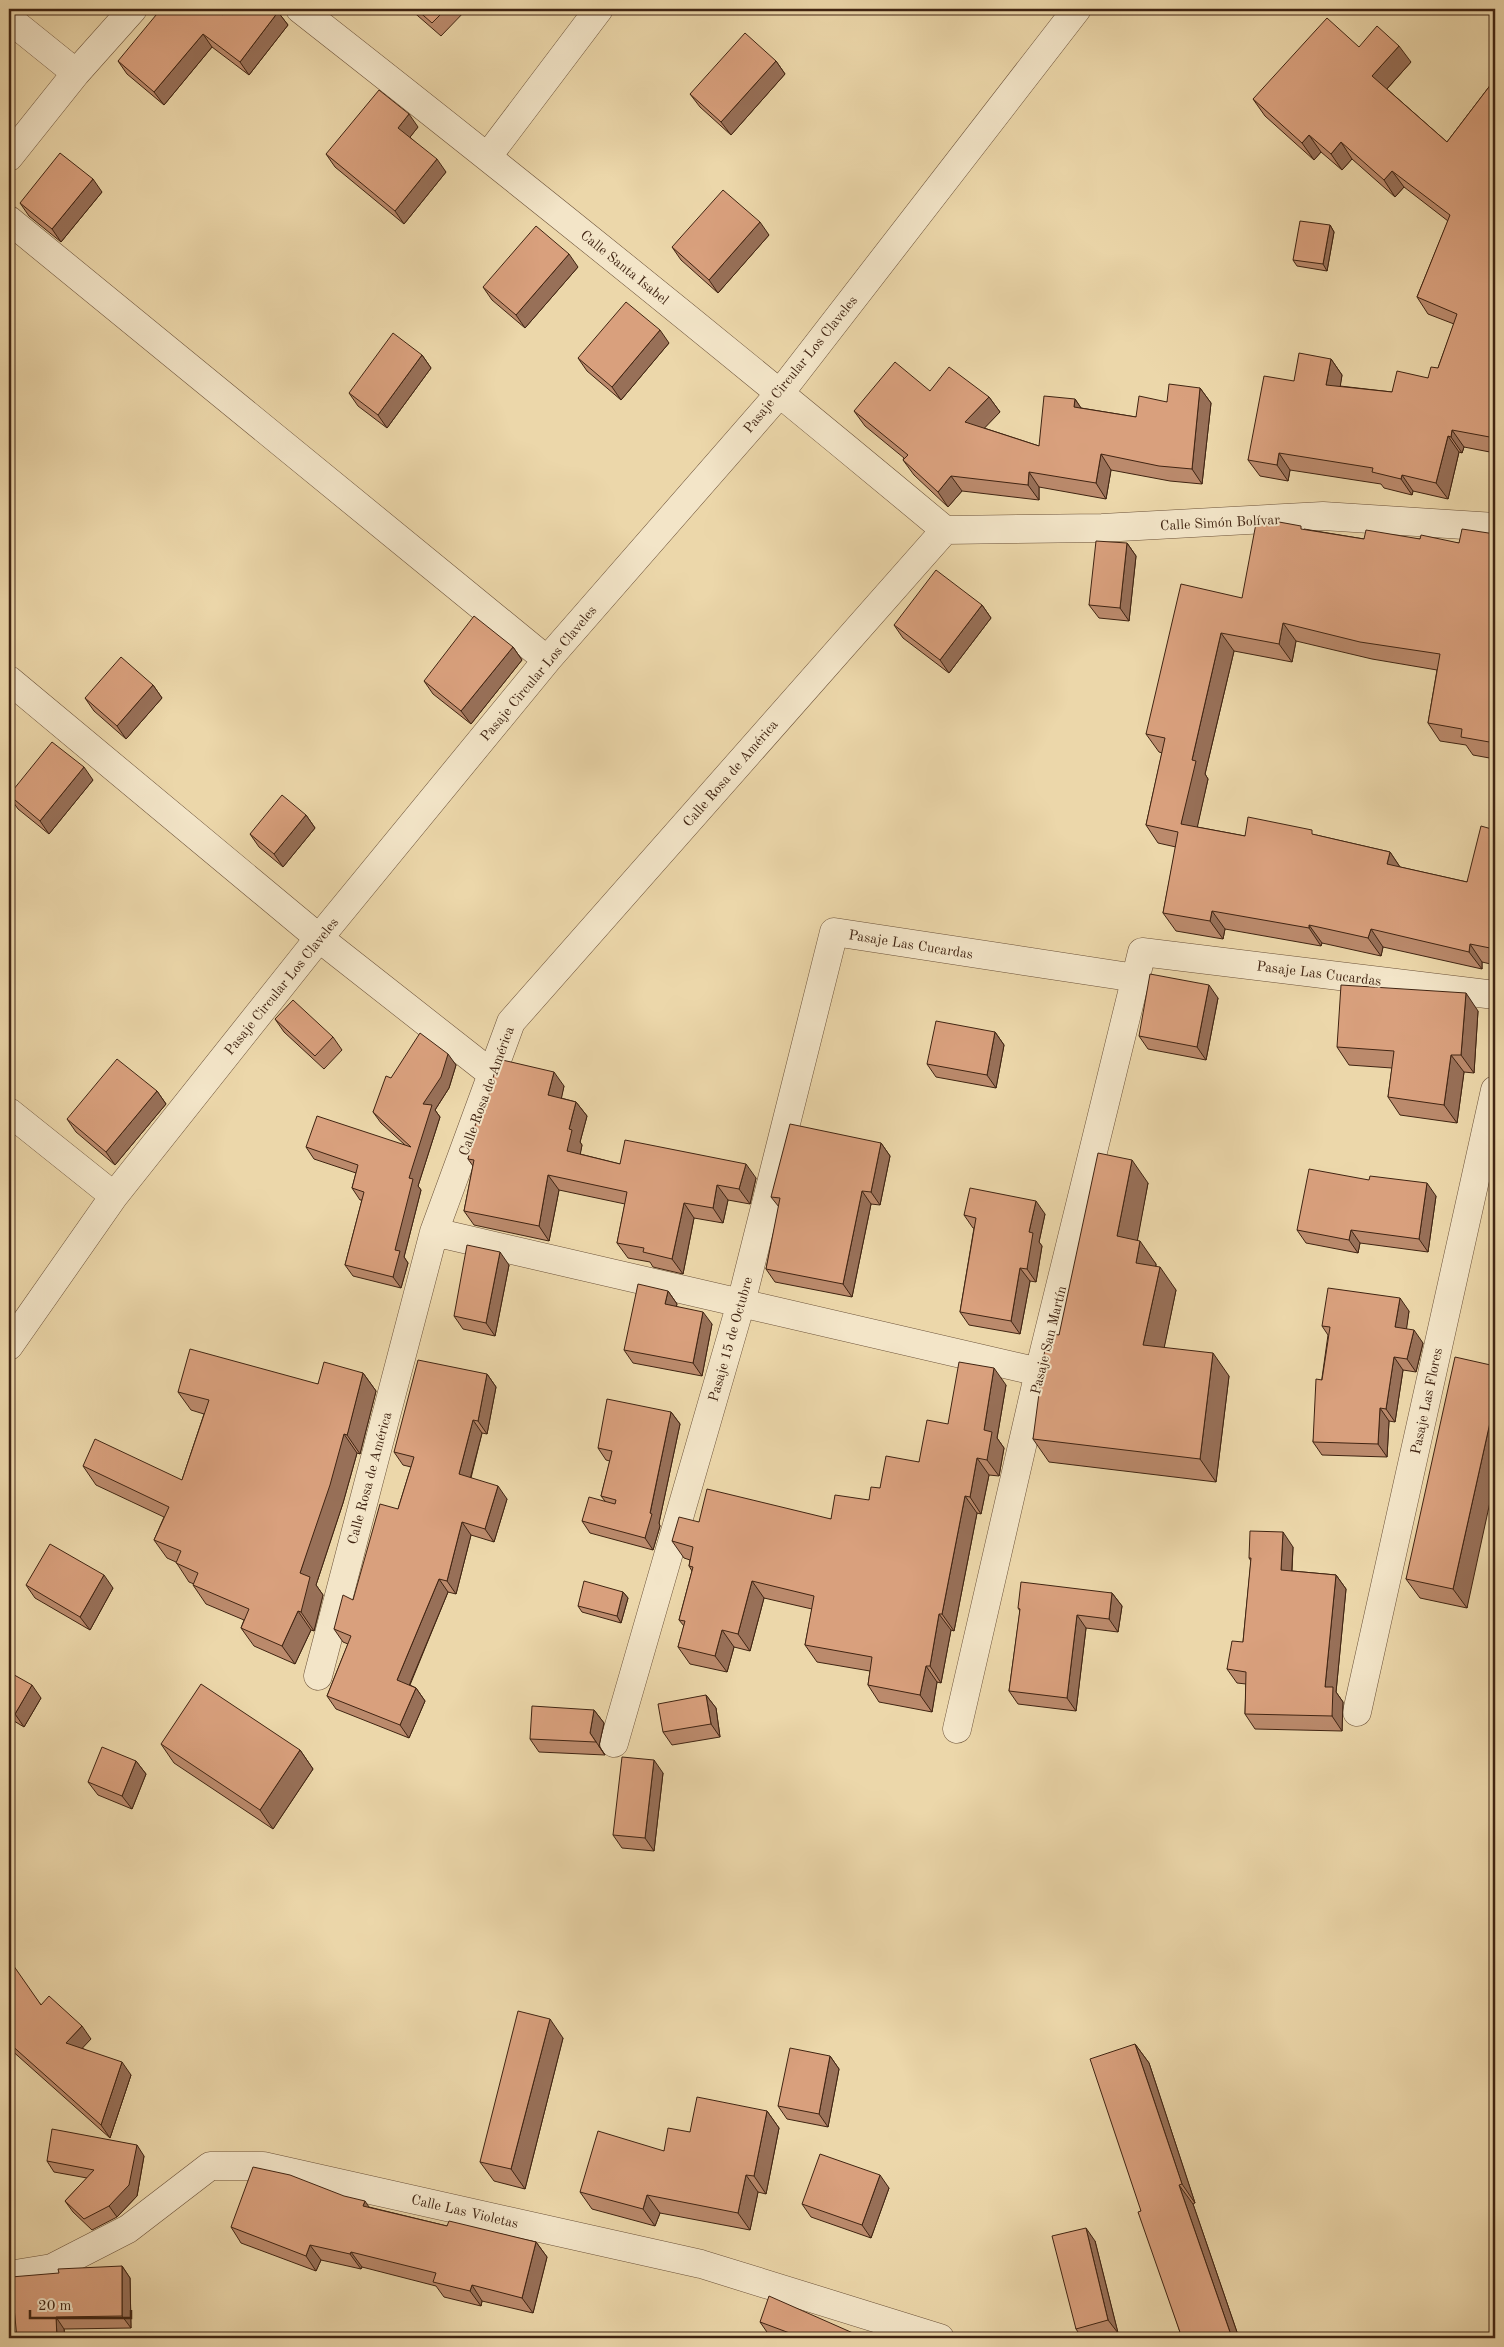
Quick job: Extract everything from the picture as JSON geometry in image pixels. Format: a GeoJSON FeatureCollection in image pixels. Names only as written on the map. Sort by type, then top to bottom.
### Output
{"type":"FeatureCollection","features":[{"type":"Feature","properties":{"kind":"street"},"geometry":{"type":"LineString","coordinates":[[9,157],[76,73],[133,9]]}},
{"type":"Feature","properties":{"kind":"street","name":"Calle Santa Isabel"},"geometry":{"type":"LineString","coordinates":[[300,9],[488,156],[780,393],[945,530]]}},
{"type":"Feature","properties":{"kind":"street"},"geometry":{"type":"LineString","coordinates":[[488,156],[598,9]]}},
{"type":"Feature","properties":{"kind":"street","name":"Pasaje Circular Los Claveles"},"geometry":{"type":"LineString","coordinates":[[9,1346],[114,1196],[318,938],[547,660],[780,393],[1077,9]]}},
{"type":"Feature","properties":{"kind":"street"},"geometry":{"type":"LineString","coordinates":[[9,19],[76,73]]}},
{"type":"Feature","properties":{"kind":"street"},"geometry":{"type":"LineString","coordinates":[[9,220],[547,660]]}},
{"type":"Feature","properties":{"kind":"street","name":"Calle Simón Bolívar"},"geometry":{"type":"LineString","coordinates":[[945,530],[1102,528],[1323,516],[1495,527]]}},
{"type":"Feature","properties":{"kind":"street","name":"Calle Rosa de América"},"geometry":{"type":"LineString","coordinates":[[318,1676],[434,1232],[511,1022],[945,530]]}},
{"type":"Feature","properties":{"kind":"street"},"geometry":{"type":"LineString","coordinates":[[9,680],[318,938],[492,1074]]}},
{"type":"Feature","properties":{"kind":"street","name":"Pasaje Las Cucardas"},"geometry":{"type":"LineString","coordinates":[[834,932],[1136,978]]}},
{"type":"Feature","properties":{"kind":"street","name":"Pasaje 15 de Octubre"},"geometry":{"type":"LineString","coordinates":[[614,1742],[741,1303],[834,932]]}},
{"type":"Feature","properties":{"kind":"street","name":"Pasaje Las Cucardas"},"geometry":{"type":"LineString","coordinates":[[1142,952],[1495,995]]}},
{"type":"Feature","properties":{"kind":"street","name":"Pasaje San Martín"},"geometry":{"type":"LineString","coordinates":[[957,1729],[1039,1372],[1142,952]]}},
{"type":"Feature","properties":{"kind":"street","name":"Pasaje Las Flores"},"geometry":{"type":"LineString","coordinates":[[1358,1712],[1495,1090]]}},
{"type":"Feature","properties":{"kind":"street"},"geometry":{"type":"LineString","coordinates":[[9,1112],[114,1196]]}},
{"type":"Feature","properties":{"kind":"street"},"geometry":{"type":"LineString","coordinates":[[434,1232],[1039,1372]]}},
{"type":"Feature","properties":{"kind":"street","name":"Calle Las Violetas"},"geometry":{"type":"LineString","coordinates":[[9,2275],[52,2268],[128,2229],[210,2166],[263,2166],[700,2264],[940,2338]]}},
{"type":"Feature","properties":{"kind":"building"},"geometry":{"type":"Polygon","coordinates":[[[161,9],[216,9],[223,15],[228,9],[274,9],[278,12],[240,62],[203,34],[154,92],[118,61],[161,9]]]}},
{"type":"Feature","properties":{"kind":"building"},"geometry":{"type":"Polygon","coordinates":[[[416,9],[446,9],[432,23],[416,9]]]}},
{"type":"Feature","properties":{"kind":"building"},"geometry":{"type":"Polygon","coordinates":[[[1327,18],[1359,47],[1377,26],[1399,46],[1372,76],[1447,142],[1495,79],[1495,438],[1452,430],[1451,437],[1448,436],[1436,483],[1402,475],[1401,479],[1372,472],[1373,468],[1279,453],[1277,465],[1248,460],[1264,376],[1294,381],[1299,353],[1331,359],[1326,385],[1392,392],[1397,371],[1428,378],[1431,367],[1438,368],[1457,314],[1417,297],[1450,215],[1392,171],[1384,180],[1341,142],[1331,154],[1309,135],[1302,143],[1253,99],[1327,18]]]}},
{"type":"Feature","properties":{"kind":"building"},"geometry":{"type":"Polygon","coordinates":[[[745,33],[776,61],[721,122],[690,94],[745,33]]]}},
{"type":"Feature","properties":{"kind":"building"},"geometry":{"type":"Polygon","coordinates":[[[379,90],[409,114],[398,128],[437,159],[395,211],[326,154],[379,90]]]}},
{"type":"Feature","properties":{"kind":"building"},"geometry":{"type":"Polygon","coordinates":[[[60,153],[93,179],[52,229],[20,203],[60,153]]]}},
{"type":"Feature","properties":{"kind":"building"},"geometry":{"type":"Polygon","coordinates":[[[723,190],[760,222],[709,280],[672,247],[723,190]]]}},
{"type":"Feature","properties":{"kind":"building"},"geometry":{"type":"Polygon","coordinates":[[[1300,221],[1330,225],[1323,264],[1293,260],[1300,221]]]}},
{"type":"Feature","properties":{"kind":"building"},"geometry":{"type":"Polygon","coordinates":[[[536,226],[569,254],[516,315],[483,287],[536,226]]]}},
{"type":"Feature","properties":{"kind":"building"},"geometry":{"type":"Polygon","coordinates":[[[626,302],[660,330],[612,387],[578,358],[626,302]]]}},
{"type":"Feature","properties":{"kind":"building"},"geometry":{"type":"Polygon","coordinates":[[[393,333],[422,355],[378,415],[349,393],[393,333]]]}},
{"type":"Feature","properties":{"kind":"building"},"geometry":{"type":"Polygon","coordinates":[[[895,362],[930,391],[949,367],[989,397],[965,422],[1039,446],[1044,396],[1075,399],[1074,407],[1136,417],[1139,396],[1167,402],[1169,384],[1200,388],[1192,469],[1159,466],[1101,454],[1096,483],[1029,472],[1028,485],[951,476],[938,492],[903,460],[908,455],[854,411],[895,362]]]}},
{"type":"Feature","properties":{"kind":"building"},"geometry":{"type":"Polygon","coordinates":[[[1257,518],[1301,526],[1301,529],[1364,539],[1366,530],[1420,539],[1421,535],[1459,543],[1462,529],[1495,534],[1495,743],[1461,737],[1462,729],[1428,723],[1440,654],[1360,642],[1283,623],[1279,644],[1221,633],[1192,760],[1196,761],[1181,824],[1245,836],[1248,817],[1312,830],[1312,834],[1390,852],[1387,864],[1467,882],[1481,826],[1495,830],[1495,949],[1470,944],[1469,952],[1371,929],[1368,938],[1309,925],[1309,928],[1212,911],[1210,921],[1163,913],[1178,832],[1146,825],[1165,738],[1146,734],[1181,584],[1242,598],[1257,518]]]}},
{"type":"Feature","properties":{"kind":"building"},"geometry":{"type":"Polygon","coordinates":[[[1096,541],[1127,543],[1120,608],[1089,605],[1096,541]]]}},
{"type":"Feature","properties":{"kind":"building"},"geometry":{"type":"Polygon","coordinates":[[[936,570],[982,605],[940,660],[894,625],[936,570]]]}},
{"type":"Feature","properties":{"kind":"building"},"geometry":{"type":"Polygon","coordinates":[[[474,616],[513,647],[461,711],[424,681],[474,616]]]}},
{"type":"Feature","properties":{"kind":"building"},"geometry":{"type":"Polygon","coordinates":[[[121,657],[153,685],[117,726],[85,698],[121,657]]]}},
{"type":"Feature","properties":{"kind":"building"},"geometry":{"type":"Polygon","coordinates":[[[52,742],[84,767],[40,821],[9,795],[52,742]]]}},
{"type":"Feature","properties":{"kind":"building"},"geometry":{"type":"Polygon","coordinates":[[[282,795],[306,815],[274,854],[250,834],[282,795]]]}},
{"type":"Feature","properties":{"kind":"building"},"geometry":{"type":"Polygon","coordinates":[[[1150,974],[1209,985],[1197,1047],[1139,1036],[1150,974]]]}},
{"type":"Feature","properties":{"kind":"building"},"geometry":{"type":"Polygon","coordinates":[[[1341,985],[1466,993],[1461,1055],[1451,1055],[1444,1105],[1388,1097],[1394,1051],[1337,1047],[1341,985]]]}},
{"type":"Feature","properties":{"kind":"building"},"geometry":{"type":"Polygon","coordinates":[[[293,1000],[333,1037],[315,1056],[275,1019],[293,1000]]]}},
{"type":"Feature","properties":{"kind":"building"},"geometry":{"type":"Polygon","coordinates":[[[936,1021],[995,1032],[987,1075],[927,1064],[936,1021]]]}},
{"type":"Feature","properties":{"kind":"building"},"geometry":{"type":"Polygon","coordinates":[[[420,1033],[448,1054],[441,1077],[423,1104],[432,1105],[409,1178],[413,1179],[395,1250],[400,1251],[393,1277],[345,1265],[364,1192],[352,1188],[358,1165],[306,1147],[317,1116],[411,1147],[373,1112],[386,1076],[391,1078],[420,1033]]]}},
{"type":"Feature","properties":{"kind":"building"},"geometry":{"type":"Polygon","coordinates":[[[117,1059],[157,1091],[106,1152],[67,1119],[117,1059]]]}},
{"type":"Feature","properties":{"kind":"building"},"geometry":{"type":"Polygon","coordinates":[[[498,1059],[554,1072],[548,1095],[576,1102],[569,1129],[572,1130],[567,1151],[620,1164],[625,1140],[746,1164],[739,1189],[717,1185],[713,1208],[684,1203],[672,1259],[643,1252],[644,1248],[617,1243],[627,1192],[548,1175],[539,1226],[464,1211],[474,1160],[468,1159],[477,1117],[479,1112],[484,1113],[498,1059]]]}},
{"type":"Feature","properties":{"kind":"building"},"geometry":{"type":"Polygon","coordinates":[[[790,1124],[881,1143],[871,1192],[862,1191],[843,1284],[766,1269],[780,1198],[771,1197],[790,1124]]]}},
{"type":"Feature","properties":{"kind":"building"},"geometry":{"type":"Polygon","coordinates":[[[1098,1153],[1132,1160],[1117,1236],[1140,1241],[1136,1263],[1160,1267],[1143,1345],[1213,1353],[1200,1459],[1033,1439],[1047,1333],[1059,1335],[1098,1153]]]}},
{"type":"Feature","properties":{"kind":"building"},"geometry":{"type":"Polygon","coordinates":[[[1309,1169],[1369,1180],[1370,1176],[1427,1183],[1419,1239],[1351,1230],[1349,1240],[1297,1230],[1309,1169]]]}},
{"type":"Feature","properties":{"kind":"building"},"geometry":{"type":"Polygon","coordinates":[[[970,1188],[1036,1201],[1029,1232],[1033,1233],[1027,1269],[1020,1268],[1011,1321],[960,1312],[976,1218],[964,1215],[970,1188]]]}},
{"type":"Feature","properties":{"kind":"building"},"geometry":{"type":"Polygon","coordinates":[[[467,1245],[500,1252],[486,1323],[454,1316],[467,1245]]]}},
{"type":"Feature","properties":{"kind":"building"},"geometry":{"type":"Polygon","coordinates":[[[638,1284],[668,1291],[665,1304],[703,1312],[693,1363],[624,1350],[638,1284]]]}},
{"type":"Feature","properties":{"kind":"building"},"geometry":{"type":"Polygon","coordinates":[[[1328,1288],[1400,1298],[1395,1327],[1414,1330],[1407,1359],[1394,1357],[1386,1409],[1380,1408],[1378,1444],[1313,1442],[1316,1379],[1322,1380],[1330,1327],[1322,1326],[1328,1288]]]}},
{"type":"Feature","properties":{"kind":"building"},"geometry":{"type":"Polygon","coordinates":[[[190,1349],[318,1384],[324,1362],[363,1373],[348,1432],[347,1435],[344,1434],[330,1485],[300,1573],[310,1577],[301,1612],[298,1611],[282,1646],[241,1628],[249,1609],[193,1585],[198,1573],[176,1563],[181,1551],[154,1540],[169,1507],[83,1466],[95,1439],[182,1480],[209,1400],[178,1392],[190,1349]]]}},
{"type":"Feature","properties":{"kind":"building"},"geometry":{"type":"Polygon","coordinates":[[[1455,1357],[1495,1366],[1495,1400],[1453,1589],[1406,1579],[1455,1357]]]}},
{"type":"Feature","properties":{"kind":"building"},"geometry":{"type":"Polygon","coordinates":[[[418,1360],[487,1374],[478,1421],[473,1420],[459,1474],[498,1486],[485,1529],[462,1522],[447,1581],[439,1579],[397,1680],[416,1688],[400,1725],[327,1696],[351,1636],[334,1629],[343,1595],[353,1600],[380,1504],[398,1509],[414,1457],[394,1452],[418,1360]]]}},
{"type":"Feature","properties":{"kind":"building"},"geometry":{"type":"Polygon","coordinates":[[[959,1362],[994,1368],[984,1430],[992,1432],[987,1460],[977,1458],[970,1497],[965,1496],[942,1614],[939,1614],[930,1666],[926,1666],[920,1695],[868,1685],[872,1657],[805,1645],[814,1596],[752,1581],[738,1634],[722,1630],[715,1656],[678,1647],[685,1621],[679,1620],[693,1567],[689,1566],[693,1547],[672,1541],[679,1517],[699,1522],[707,1489],[831,1519],[835,1495],[869,1500],[871,1487],[880,1488],[886,1456],[919,1462],[927,1420],[948,1424],[959,1362]]]}},
{"type":"Feature","properties":{"kind":"building"},"geometry":{"type":"Polygon","coordinates":[[[607,1399],[671,1412],[650,1513],[652,1514],[645,1538],[582,1521],[589,1497],[615,1504],[616,1500],[601,1496],[612,1451],[598,1448],[607,1399]]]}},
{"type":"Feature","properties":{"kind":"building"},"geometry":{"type":"Polygon","coordinates":[[[1250,1531],[1283,1532],[1281,1570],[1336,1575],[1325,1687],[1333,1687],[1332,1716],[1245,1714],[1246,1672],[1227,1669],[1232,1641],[1243,1642],[1251,1558],[1249,1558],[1250,1531]]]}},
{"type":"Feature","properties":{"kind":"building"},"geometry":{"type":"Polygon","coordinates":[[[50,1544],[104,1575],[80,1617],[26,1585],[50,1544]]]}},
{"type":"Feature","properties":{"kind":"building"},"geometry":{"type":"Polygon","coordinates":[[[584,1581],[623,1592],[617,1616],[578,1606],[584,1581]]]}},
{"type":"Feature","properties":{"kind":"building"},"geometry":{"type":"Polygon","coordinates":[[[1021,1582],[1112,1593],[1109,1619],[1077,1615],[1067,1698],[1009,1691],[1020,1609],[1018,1608],[1021,1582]]]}},
{"type":"Feature","properties":{"kind":"building"},"geometry":{"type":"Polygon","coordinates":[[[9,1672],[32,1685],[15,1714],[9,1710],[9,1672]]]}},
{"type":"Feature","properties":{"kind":"building"},"geometry":{"type":"Polygon","coordinates":[[[201,1684],[300,1750],[260,1810],[161,1744],[201,1684]]]}},
{"type":"Feature","properties":{"kind":"building"},"geometry":{"type":"Polygon","coordinates":[[[706,1695],[711,1724],[663,1732],[658,1704],[706,1695]]]}},
{"type":"Feature","properties":{"kind":"building"},"geometry":{"type":"Polygon","coordinates":[[[532,1706],[594,1710],[590,1733],[596,1742],[530,1739],[532,1706]]]}},
{"type":"Feature","properties":{"kind":"building"},"geometry":{"type":"Polygon","coordinates":[[[102,1747],[136,1761],[122,1796],[88,1782],[102,1747]]]}},
{"type":"Feature","properties":{"kind":"building"},"geometry":{"type":"Polygon","coordinates":[[[622,1757],[654,1760],[645,1838],[613,1835],[622,1757]]]}},
{"type":"Feature","properties":{"kind":"building"},"geometry":{"type":"Polygon","coordinates":[[[11,1962],[41,2005],[49,1996],[82,2026],[66,2043],[122,2062],[101,2125],[9,2043],[9,1963],[11,1962]]]}},
{"type":"Feature","properties":{"kind":"building"},"geometry":{"type":"Polygon","coordinates":[[[518,2011],[550,2019],[511,2169],[480,2162],[518,2011]]]}},
{"type":"Feature","properties":{"kind":"building"},"geometry":{"type":"Polygon","coordinates":[[[1135,2044],[1182,2184],[1179,2185],[1232,2338],[1182,2338],[1138,2212],[1141,2211],[1090,2059],[1135,2044]]]}},
{"type":"Feature","properties":{"kind":"building"},"geometry":{"type":"Polygon","coordinates":[[[790,2048],[830,2056],[819,2114],[778,2106],[790,2048]]]}},
{"type":"Feature","properties":{"kind":"building"},"geometry":{"type":"Polygon","coordinates":[[[697,2097],[767,2111],[754,2176],[746,2175],[738,2213],[647,2195],[643,2209],[580,2192],[598,2131],[664,2151],[668,2128],[690,2132],[697,2097]]]}},
{"type":"Feature","properties":{"kind":"building"},"geometry":{"type":"Polygon","coordinates":[[[52,2129],[137,2145],[129,2185],[109,2206],[84,2219],[65,2201],[94,2170],[47,2161],[52,2129]]]}},
{"type":"Feature","properties":{"kind":"building"},"geometry":{"type":"Polygon","coordinates":[[[820,2154],[880,2175],[862,2225],[802,2204],[820,2154]]]}},
{"type":"Feature","properties":{"kind":"building"},"geometry":{"type":"Polygon","coordinates":[[[253,2167],[290,2175],[344,2196],[365,2201],[363,2206],[447,2226],[449,2221],[536,2242],[522,2298],[472,2285],[470,2291],[433,2282],[436,2273],[351,2252],[350,2254],[310,2245],[306,2256],[231,2227],[253,2167]]]}},
{"type":"Feature","properties":{"kind":"building"},"geometry":{"type":"Polygon","coordinates":[[[1086,2228],[1108,2320],[1076,2329],[1052,2236],[1086,2228]]]}},
{"type":"Feature","properties":{"kind":"building"},"geometry":{"type":"Polygon","coordinates":[[[122,2266],[122,2316],[56,2317],[57,2338],[17,2338],[11,2277],[59,2273],[58,2269],[122,2266]]]}},
{"type":"Feature","properties":{"kind":"building"},"geometry":{"type":"Polygon","coordinates":[[[769,2296],[862,2337],[803,2338],[760,2322],[769,2296]]]}}]}
